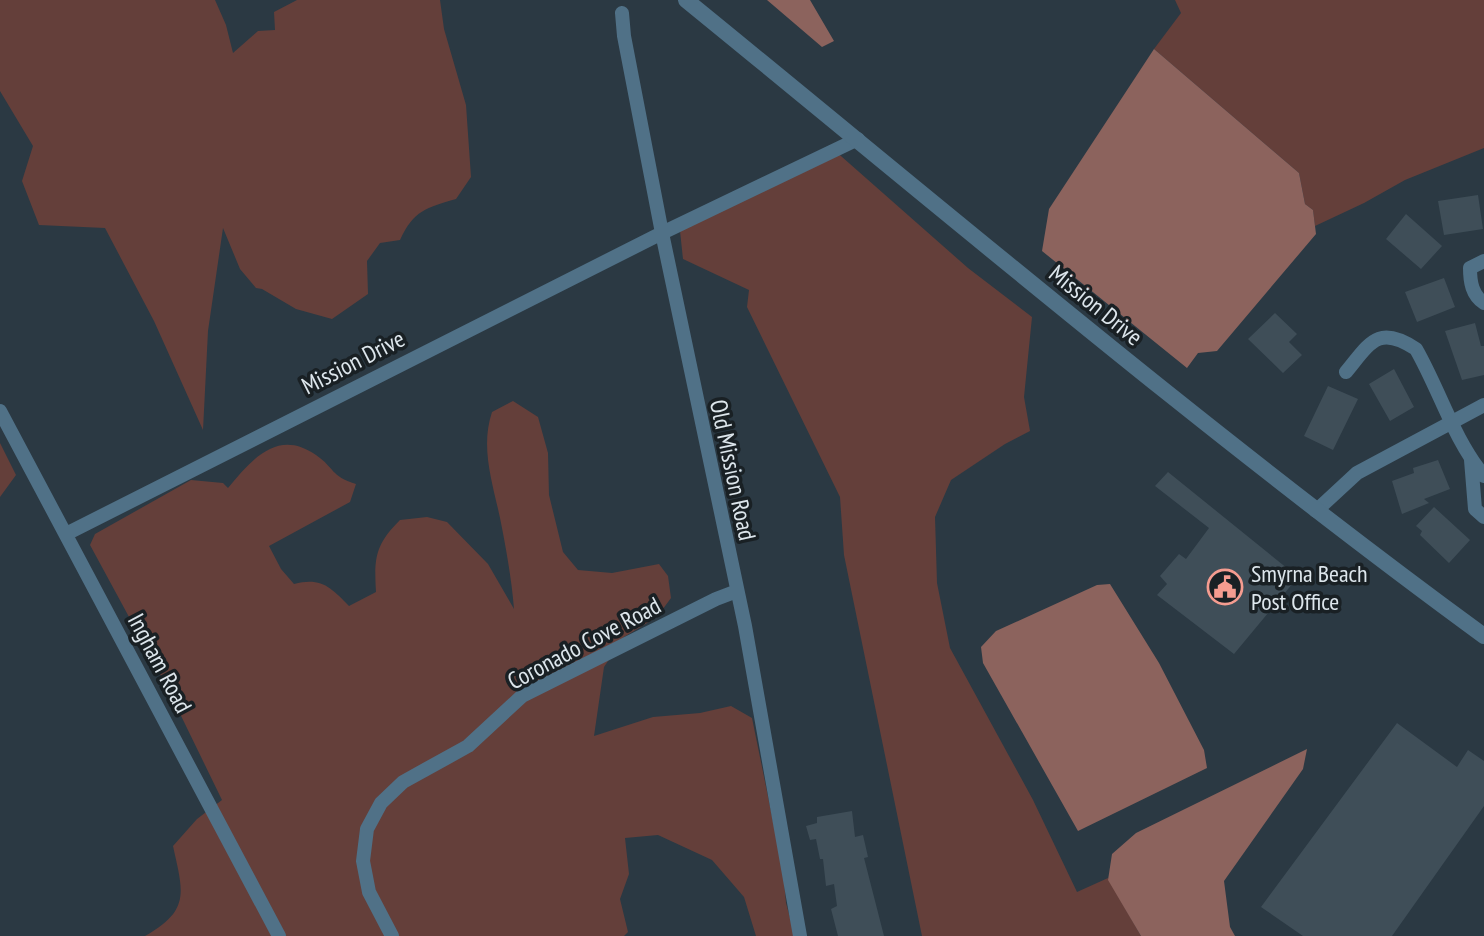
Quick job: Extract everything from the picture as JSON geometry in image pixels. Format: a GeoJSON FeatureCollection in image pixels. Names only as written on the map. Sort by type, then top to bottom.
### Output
{"type":"FeatureCollection","features":[{"type":"Feature","properties":{"kind":"street","name":"Mission Drive"},"geometry":{"type":"LineString","coordinates":[[686,0],[1079,323],[1316,511],[1484,636]]}},
{"type":"Feature","properties":{"kind":"street","name":"Old Mission Road"},"geometry":{"type":"LineString","coordinates":[[622,13],[662,233],[737,591],[800,936]]}},
{"type":"Feature","properties":{"kind":"street","name":"Mission Drive"},"geometry":{"type":"LineString","coordinates":[[66,534],[662,233],[858,139]]}},
{"type":"Feature","properties":{"kind":"street"},"geometry":{"type":"LineString","coordinates":[[1484,261],[1470,268],[1474,291],[1484,303]]}},
{"type":"Feature","properties":{"kind":"street"},"geometry":{"type":"LineString","coordinates":[[1346,372],[1374,339],[1383,336],[1406,342],[1416,349],[1450,423],[1484,476]]}},
{"type":"Feature","properties":{"kind":"street"},"geometry":{"type":"LineString","coordinates":[[1316,511],[1357,473],[1484,405]]}},
{"type":"Feature","properties":{"kind":"street","name":"Ingham Road"},"geometry":{"type":"LineString","coordinates":[[0,411],[279,936]]}},
{"type":"Feature","properties":{"kind":"street"},"geometry":{"type":"LineString","coordinates":[[1471,460],[1475,509],[1484,517]]}},
{"type":"Feature","properties":{"kind":"street","name":"Coronado Cove Road"},"geometry":{"type":"LineString","coordinates":[[392,936],[369,892],[363,861],[367,829],[381,803],[403,782],[468,746],[522,696],[737,591]]}},
{"type":"Feature","properties":{"kind":"shaded area"},"geometry":{"type":"Polygon","coordinates":[[[0,0],[215,0],[233,53],[258,31],[275,30],[274,12],[297,0],[440,0],[444,29],[466,105],[471,177],[456,199],[416,216],[400,240],[380,243],[367,261],[368,294],[332,319],[296,309],[256,288],[240,269],[223,228],[208,331],[203,430],[154,321],[105,228],[39,225],[22,181],[33,146],[0,91],[0,0]]]}},
{"type":"Feature","properties":{"kind":"shaded area"},"geometry":{"type":"Polygon","coordinates":[[[767,0],[810,0],[834,41],[822,47],[767,0]]]}},
{"type":"Feature","properties":{"kind":"shaded area"},"geometry":{"type":"Polygon","coordinates":[[[1175,0],[1484,0],[1484,148],[1405,180],[1315,226],[1313,210],[1305,204],[1299,173],[1154,49],[1181,13],[1175,0]]]}},
{"type":"Feature","properties":{"kind":"shaded area"},"geometry":{"type":"Polygon","coordinates":[[[1154,49],[1299,173],[1305,204],[1313,210],[1316,234],[1217,351],[1198,353],[1187,368],[1042,251],[1049,209],[1154,49]]]}},
{"type":"Feature","properties":{"kind":"shaded area"},"geometry":{"type":"Polygon","coordinates":[[[833,149],[968,268],[1032,317],[1024,397],[1030,431],[951,480],[935,517],[937,583],[950,648],[1033,800],[1077,892],[1108,878],[1141,936],[922,936],[844,555],[840,497],[747,307],[749,290],[683,259],[680,231],[833,149]]]}},
{"type":"Feature","properties":{"kind":"shaded area"},"geometry":{"type":"Polygon","coordinates":[[[513,401],[538,417],[548,453],[549,495],[563,552],[578,570],[612,573],[659,564],[668,576],[671,598],[657,617],[624,637],[604,667],[594,736],[653,717],[700,713],[731,706],[752,718],[783,870],[786,903],[795,936],[756,936],[744,897],[712,860],[658,835],[625,838],[629,874],[620,899],[628,932],[624,936],[145,936],[160,927],[177,908],[181,888],[173,846],[197,819],[222,800],[167,687],[90,545],[95,534],[191,480],[223,483],[228,488],[267,450],[278,446],[302,447],[316,455],[337,475],[356,484],[350,502],[269,546],[281,569],[294,584],[319,583],[349,606],[376,592],[378,553],[392,529],[400,520],[427,517],[447,522],[488,564],[514,609],[487,441],[492,412],[513,401]]]}},
{"type":"Feature","properties":{"kind":"shaded area"},"geometry":{"type":"Polygon","coordinates":[[[0,443],[16,475],[0,497],[0,443]]]}},
{"type":"Feature","properties":{"kind":"shaded area"},"geometry":{"type":"Polygon","coordinates":[[[1110,584],[1159,663],[1204,750],[1207,768],[1078,831],[983,663],[981,647],[996,631],[1097,585],[1110,584]]]}},
{"type":"Feature","properties":{"kind":"shaded area"},"geometry":{"type":"Polygon","coordinates":[[[1307,749],[1303,769],[1224,881],[1230,927],[1235,936],[1141,936],[1108,880],[1112,854],[1136,833],[1307,749]]]}},
{"type":"Feature","properties":{"kind":"building"},"geometry":{"type":"Polygon","coordinates":[[[1478,195],[1483,229],[1444,235],[1438,201],[1478,195]]]}},
{"type":"Feature","properties":{"kind":"building"},"geometry":{"type":"Polygon","coordinates":[[[1406,214],[1442,246],[1421,269],[1386,239],[1406,214]]]}},
{"type":"Feature","properties":{"kind":"building"},"geometry":{"type":"Polygon","coordinates":[[[1444,278],[1455,307],[1417,322],[1405,292],[1444,278]]]}},
{"type":"Feature","properties":{"kind":"building"},"geometry":{"type":"Polygon","coordinates":[[[1275,313],[1297,334],[1289,342],[1302,355],[1283,373],[1248,339],[1275,313]]]}},
{"type":"Feature","properties":{"kind":"building"},"geometry":{"type":"Polygon","coordinates":[[[1475,323],[1481,346],[1484,346],[1484,375],[1462,380],[1445,331],[1475,323]]]}},
{"type":"Feature","properties":{"kind":"building"},"geometry":{"type":"Polygon","coordinates":[[[1394,369],[1414,407],[1390,421],[1369,384],[1394,369]]]}},
{"type":"Feature","properties":{"kind":"building"},"geometry":{"type":"Polygon","coordinates":[[[1328,386],[1358,399],[1333,450],[1304,436],[1328,386]]]}},
{"type":"Feature","properties":{"kind":"building"},"geometry":{"type":"Polygon","coordinates":[[[1438,460],[1450,489],[1424,499],[1429,503],[1402,514],[1392,481],[1414,473],[1413,468],[1438,460]]]}},
{"type":"Feature","properties":{"kind":"building"},"geometry":{"type":"Polygon","coordinates":[[[1168,472],[1298,577],[1234,654],[1157,595],[1167,584],[1160,576],[1179,554],[1186,559],[1209,528],[1155,486],[1168,472]]]}},
{"type":"Feature","properties":{"kind":"building"},"geometry":{"type":"Polygon","coordinates":[[[1434,507],[1470,540],[1449,563],[1420,535],[1422,531],[1416,526],[1434,507]]]}},
{"type":"Feature","properties":{"kind":"building"},"geometry":{"type":"Polygon","coordinates":[[[1397,723],[1457,767],[1468,750],[1484,761],[1484,806],[1392,936],[1303,936],[1261,907],[1397,723]]]}},
{"type":"Feature","properties":{"kind":"building"},"geometry":{"type":"Polygon","coordinates":[[[852,811],[855,837],[863,835],[868,857],[864,858],[884,936],[838,936],[831,909],[837,906],[834,884],[826,886],[823,859],[820,859],[816,839],[810,840],[806,826],[817,823],[817,817],[852,811]]]}},
{"type":"Feature","properties":{"kind":"place","name":"Smyrna Beach Post Office"},"geometry":{"type":"Point","coordinates":[1225,587]}}]}
